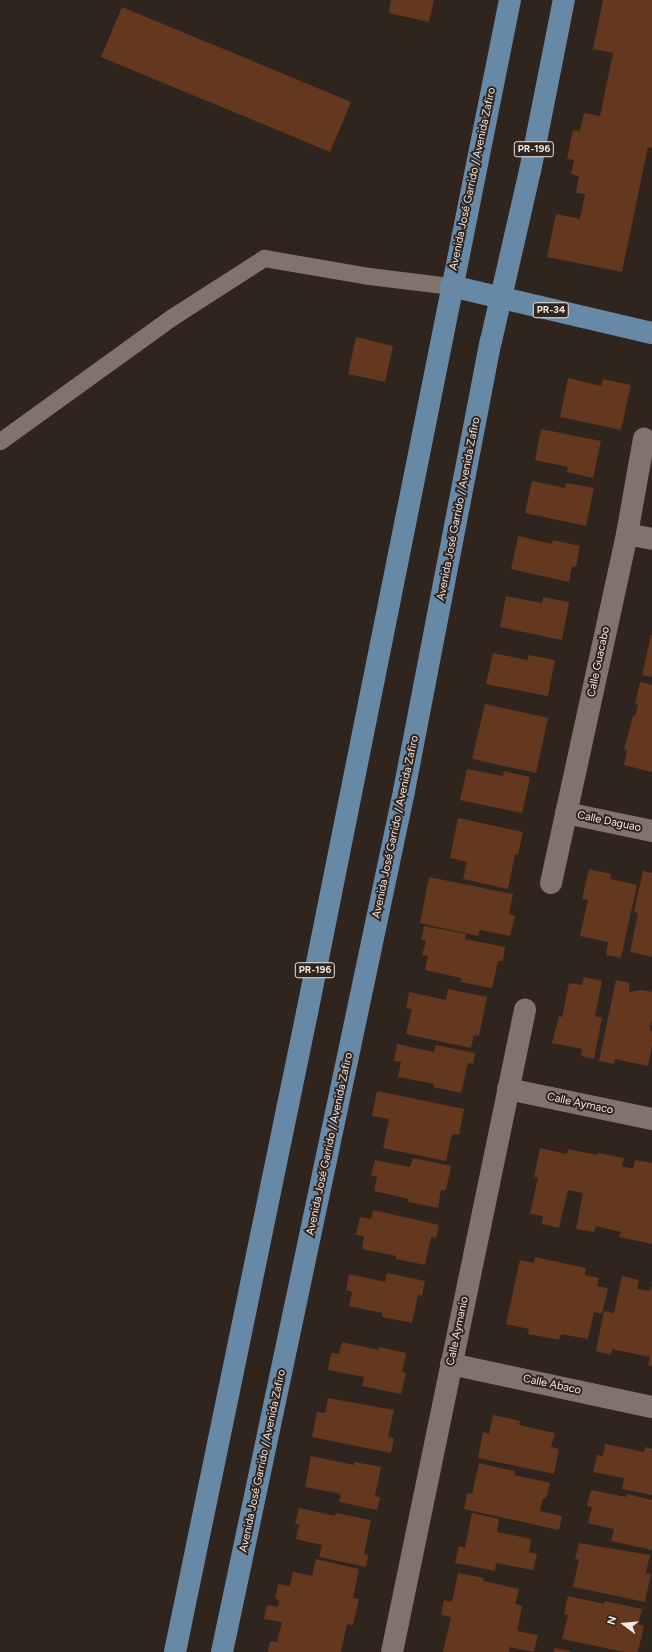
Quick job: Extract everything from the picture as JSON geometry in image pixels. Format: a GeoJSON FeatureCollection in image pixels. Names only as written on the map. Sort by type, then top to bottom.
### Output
{"type":"FeatureCollection","features":[{"type":"Feature","properties":{"kind":"main road","name":"Avenida José Garrido / Avenida Zafiro"},"geometry":{"type":"LineString","coordinates":[[175,1652],[308,1006],[451,286],[510,0]]}},
{"type":"Feature","properties":{"kind":"main road","name":"Avenida José Garrido / Avenida Zafiro"},"geometry":{"type":"LineString","coordinates":[[222,1652],[404,791],[491,341],[530,170],[564,0]]}},
{"type":"Feature","properties":{"kind":"main road","name":"PR-34"},"geometry":{"type":"LineString","coordinates":[[451,286],[652,333]]}},
{"type":"Feature","properties":{"kind":"street","name":"Calle Guacabo"},"geometry":{"type":"LineString","coordinates":[[551,883],[627,534],[644,440]]}},
{"type":"Feature","properties":{"kind":"street"},"geometry":{"type":"LineString","coordinates":[[627,534],[652,539]]}},
{"type":"Feature","properties":{"kind":"street","name":"Calle Daguao"},"geometry":{"type":"LineString","coordinates":[[566,813],[652,831]]}},
{"type":"Feature","properties":{"kind":"street","name":"Calle Aymanio"},"geometry":{"type":"LineString","coordinates":[[392,1652],[525,1010]]}},
{"type":"Feature","properties":{"kind":"street","name":"Calle Aymaco"},"geometry":{"type":"LineString","coordinates":[[508,1089],[652,1119]]}},
{"type":"Feature","properties":{"kind":"street","name":"Calle Abaco"},"geometry":{"type":"LineString","coordinates":[[452,1364],[652,1406]]}},
{"type":"Feature","properties":{"kind":"lane"},"geometry":{"type":"LineString","coordinates":[[0,441],[172,317],[264,258],[369,276],[451,286]]}},
{"type":"Feature","properties":{"kind":"building"},"geometry":{"type":"Polygon","coordinates":[[[391,0],[434,0],[429,22],[389,13],[391,0]]]}},
{"type":"Feature","properties":{"kind":"building"},"geometry":{"type":"Polygon","coordinates":[[[603,0],[652,0],[652,148],[648,147],[622,272],[547,257],[556,214],[580,219],[585,194],[576,193],[579,176],[571,174],[574,160],[567,159],[573,130],[580,131],[584,113],[600,116],[613,53],[593,49],[603,0]]]}},
{"type":"Feature","properties":{"kind":"building"},"geometry":{"type":"Polygon","coordinates":[[[122,7],[351,102],[330,152],[101,57],[122,7]]]}},
{"type":"Feature","properties":{"kind":"building"},"geometry":{"type":"Polygon","coordinates":[[[356,337],[393,346],[385,382],[348,374],[356,337]]]}},
{"type":"Feature","properties":{"kind":"building"},"geometry":{"type":"Polygon","coordinates":[[[568,378],[601,386],[603,379],[631,385],[621,430],[560,417],[568,378]]]}},
{"type":"Feature","properties":{"kind":"building"},"geometry":{"type":"Polygon","coordinates":[[[541,429],[601,441],[593,478],[567,472],[568,467],[535,460],[541,429]]]}},
{"type":"Feature","properties":{"kind":"building"},"geometry":{"type":"Polygon","coordinates":[[[532,481],[565,488],[566,483],[594,488],[586,526],[525,513],[532,481]]]}},
{"type":"Feature","properties":{"kind":"building"},"geometry":{"type":"Polygon","coordinates":[[[518,536],[552,544],[553,540],[580,546],[576,567],[572,566],[569,582],[511,569],[518,536]]]}},
{"type":"Feature","properties":{"kind":"building"},"geometry":{"type":"Polygon","coordinates":[[[506,596],[542,603],[543,597],[569,602],[562,640],[500,627],[506,596]]]}},
{"type":"Feature","properties":{"kind":"building"},"geometry":{"type":"Polygon","coordinates":[[[652,635],[652,677],[642,675],[652,635]]]}},
{"type":"Feature","properties":{"kind":"building"},"geometry":{"type":"Polygon","coordinates":[[[493,653],[527,660],[529,655],[555,660],[548,696],[486,684],[493,653]]]}},
{"type":"Feature","properties":{"kind":"building"},"geometry":{"type":"Polygon","coordinates":[[[640,682],[652,685],[652,772],[624,765],[627,750],[624,750],[633,716],[635,716],[638,705],[635,704],[640,682]]]}},
{"type":"Feature","properties":{"kind":"building"},"geometry":{"type":"Polygon","coordinates":[[[485,704],[548,718],[536,773],[472,759],[485,704]]]}},
{"type":"Feature","properties":{"kind":"building"},"geometry":{"type":"Polygon","coordinates":[[[467,769],[503,776],[504,771],[530,777],[522,813],[460,800],[467,769]]]}},
{"type":"Feature","properties":{"kind":"building"},"geometry":{"type":"Polygon","coordinates":[[[458,818],[523,832],[518,855],[515,854],[508,889],[463,879],[467,862],[450,858],[458,818]]]}},
{"type":"Feature","properties":{"kind":"building"},"geometry":{"type":"Polygon","coordinates":[[[589,869],[611,874],[610,879],[637,885],[621,958],[606,955],[608,942],[580,936],[588,900],[582,899],[589,869]]]}},
{"type":"Feature","properties":{"kind":"building"},"geometry":{"type":"Polygon","coordinates":[[[643,871],[652,873],[652,957],[630,952],[638,913],[634,912],[643,871]]]}},
{"type":"Feature","properties":{"kind":"building"},"geometry":{"type":"Polygon","coordinates":[[[429,877],[513,894],[509,914],[515,916],[510,936],[480,930],[478,936],[420,923],[429,877]]]}},
{"type":"Feature","properties":{"kind":"building"},"geometry":{"type":"Polygon","coordinates":[[[424,926],[466,934],[465,939],[505,947],[503,961],[498,961],[492,988],[461,982],[461,978],[425,970],[428,956],[422,955],[426,941],[421,940],[424,926]]]}},
{"type":"Feature","properties":{"kind":"building"},"geometry":{"type":"Polygon","coordinates":[[[584,977],[602,981],[595,1016],[602,1018],[594,1059],[581,1056],[582,1049],[552,1043],[559,1016],[562,1017],[569,983],[582,985],[584,977]]]}},
{"type":"Feature","properties":{"kind":"building"},"geometry":{"type":"Polygon","coordinates":[[[616,980],[630,983],[629,992],[643,990],[652,992],[652,1019],[650,1030],[652,1031],[652,1046],[648,1066],[615,1059],[614,1064],[599,1061],[616,980]]]}},
{"type":"Feature","properties":{"kind":"building"},"geometry":{"type":"Polygon","coordinates":[[[448,989],[487,997],[479,1036],[474,1035],[471,1048],[406,1034],[412,1009],[406,1008],[409,992],[446,1000],[448,989]]]}},
{"type":"Feature","properties":{"kind":"building"},"geometry":{"type":"Polygon","coordinates":[[[397,1044],[434,1052],[436,1045],[475,1053],[473,1064],[468,1063],[461,1093],[433,1087],[434,1084],[398,1077],[401,1062],[394,1061],[397,1044]]]}},
{"type":"Feature","properties":{"kind":"building"},"geometry":{"type":"Polygon","coordinates":[[[377,1091],[464,1109],[459,1135],[452,1134],[446,1161],[383,1148],[389,1119],[372,1116],[377,1091]]]}},
{"type":"Feature","properties":{"kind":"building"},"geometry":{"type":"Polygon","coordinates":[[[540,1148],[567,1154],[568,1149],[597,1155],[598,1153],[624,1158],[622,1166],[633,1169],[635,1160],[652,1163],[652,1244],[619,1237],[621,1232],[596,1226],[594,1232],[576,1229],[583,1193],[568,1190],[559,1228],[542,1224],[543,1216],[530,1214],[538,1177],[534,1177],[540,1148]]]}},
{"type":"Feature","properties":{"kind":"building"},"geometry":{"type":"Polygon","coordinates":[[[413,1158],[451,1166],[446,1190],[441,1190],[438,1208],[408,1202],[409,1199],[374,1191],[377,1177],[371,1175],[375,1160],[410,1167],[413,1158]]]}},
{"type":"Feature","properties":{"kind":"building"},"geometry":{"type":"Polygon","coordinates":[[[373,1210],[439,1225],[436,1238],[431,1237],[425,1265],[396,1259],[396,1256],[362,1249],[364,1236],[356,1235],[360,1217],[371,1219],[373,1210]]]}},
{"type":"Feature","properties":{"kind":"building"},"geometry":{"type":"Polygon","coordinates":[[[535,1257],[586,1268],[585,1275],[599,1278],[597,1286],[608,1288],[602,1314],[594,1312],[588,1339],[561,1334],[559,1340],[528,1334],[529,1329],[506,1324],[520,1260],[534,1263],[535,1257]]]}},
{"type":"Feature","properties":{"kind":"building"},"geometry":{"type":"Polygon","coordinates":[[[387,1273],[425,1281],[422,1296],[418,1295],[412,1323],[382,1317],[383,1313],[349,1306],[352,1292],[346,1290],[349,1274],[385,1282],[387,1273]]]}},
{"type":"Feature","properties":{"kind":"building"},"geometry":{"type":"Polygon","coordinates":[[[622,1276],[639,1280],[637,1289],[650,1291],[652,1285],[652,1366],[648,1365],[650,1357],[612,1349],[611,1355],[596,1351],[604,1311],[614,1313],[622,1276]]]}},
{"type":"Feature","properties":{"kind":"building"},"geometry":{"type":"Polygon","coordinates":[[[342,1342],[379,1350],[379,1347],[406,1353],[402,1372],[406,1373],[401,1394],[362,1386],[364,1377],[328,1370],[331,1353],[339,1354],[342,1342]]]}},
{"type":"Feature","properties":{"kind":"building"},"geometry":{"type":"Polygon","coordinates":[[[328,1398],[394,1410],[388,1437],[394,1438],[391,1453],[312,1437],[317,1412],[325,1413],[328,1398]]]}},
{"type":"Feature","properties":{"kind":"building"},"geometry":{"type":"Polygon","coordinates":[[[493,1415],[520,1421],[519,1425],[555,1433],[551,1447],[559,1449],[554,1474],[478,1458],[483,1432],[489,1434],[493,1415]]]}},
{"type":"Feature","properties":{"kind":"building"},"geometry":{"type":"Polygon","coordinates":[[[605,1444],[644,1452],[645,1447],[652,1449],[652,1495],[622,1489],[624,1478],[593,1472],[597,1455],[603,1456],[605,1444]]]}},
{"type":"Feature","properties":{"kind":"building"},"geometry":{"type":"Polygon","coordinates":[[[311,1456],[354,1465],[354,1462],[381,1467],[375,1496],[380,1497],[377,1510],[339,1502],[341,1494],[305,1487],[311,1456]]]}},
{"type":"Feature","properties":{"kind":"building"},"geometry":{"type":"Polygon","coordinates":[[[479,1463],[515,1471],[514,1475],[550,1483],[546,1498],[543,1498],[540,1511],[562,1516],[559,1530],[464,1509],[467,1493],[472,1494],[479,1463]]]}},
{"type":"Feature","properties":{"kind":"building"},"geometry":{"type":"Polygon","coordinates":[[[591,1490],[626,1497],[627,1494],[652,1500],[652,1550],[611,1541],[614,1529],[588,1523],[592,1507],[587,1506],[591,1490]]]}},
{"type":"Feature","properties":{"kind":"building"},"geometry":{"type":"Polygon","coordinates":[[[299,1508],[335,1516],[336,1513],[371,1520],[364,1554],[368,1555],[366,1567],[319,1557],[322,1545],[296,1539],[299,1525],[295,1524],[299,1508]]]}},
{"type":"Feature","properties":{"kind":"building"},"geometry":{"type":"Polygon","coordinates":[[[472,1513],[499,1519],[497,1532],[531,1539],[529,1552],[537,1554],[533,1570],[496,1563],[495,1571],[455,1563],[459,1546],[465,1548],[472,1513]]]}},
{"type":"Feature","properties":{"kind":"building"},"geometry":{"type":"Polygon","coordinates":[[[579,1543],[650,1555],[646,1573],[651,1574],[645,1602],[573,1587],[579,1560],[575,1559],[579,1543]]]}},
{"type":"Feature","properties":{"kind":"building"},"geometry":{"type":"Polygon","coordinates":[[[316,1559],[359,1569],[353,1598],[359,1599],[353,1625],[347,1624],[341,1652],[268,1652],[270,1641],[277,1642],[282,1622],[264,1619],[267,1605],[278,1607],[279,1600],[275,1599],[278,1584],[290,1586],[293,1572],[312,1576],[316,1559]]]}},
{"type":"Feature","properties":{"kind":"building"},"geometry":{"type":"Polygon","coordinates":[[[458,1573],[484,1578],[483,1581],[519,1589],[515,1604],[522,1606],[517,1631],[538,1635],[534,1652],[510,1647],[509,1652],[443,1652],[451,1617],[441,1615],[444,1600],[452,1602],[458,1573]]]}},
{"type":"Feature","properties":{"kind":"building"},"geometry":{"type":"Polygon","coordinates":[[[568,1596],[604,1604],[605,1601],[642,1609],[638,1624],[644,1626],[638,1652],[624,1652],[562,1639],[568,1615],[564,1614],[568,1596]]]}},
{"type":"Feature","properties":{"kind":"building"},"geometry":{"type":"Polygon","coordinates":[[[555,1648],[570,1651],[570,1652],[554,1652],[555,1648]]]}}]}
